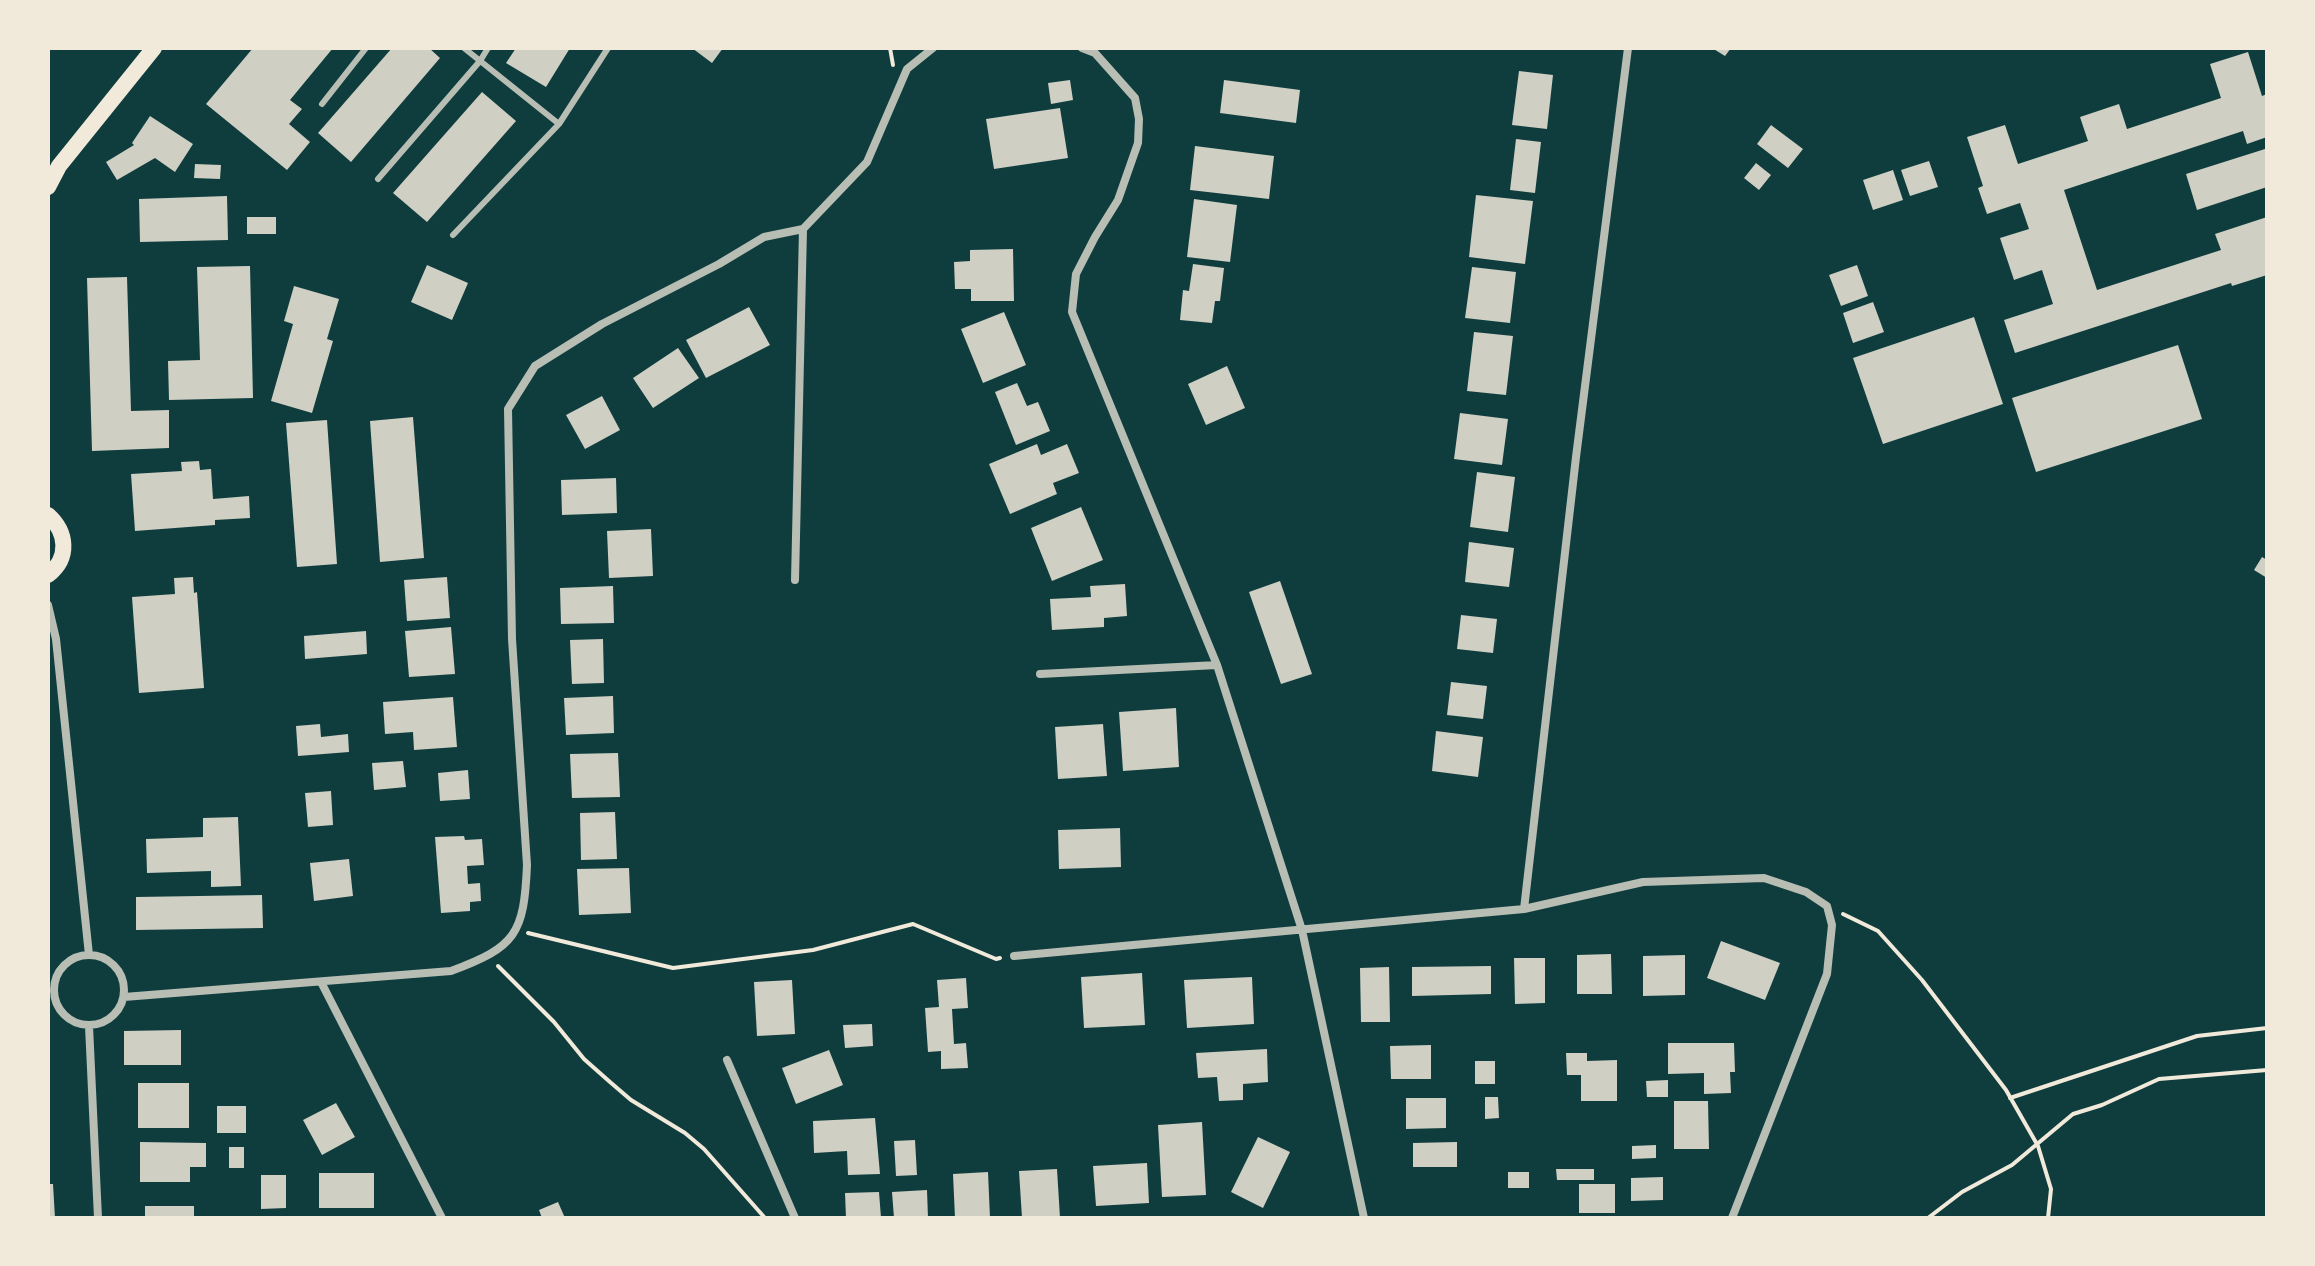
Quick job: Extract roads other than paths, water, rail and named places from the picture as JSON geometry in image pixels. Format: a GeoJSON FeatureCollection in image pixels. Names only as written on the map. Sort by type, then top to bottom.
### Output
{"type":"FeatureCollection","features":[{"type":"Feature","properties":{"kind":"main road"},"geometry":{"type":"LineString","coordinates":[[48,187],[59,166],[154,48]]}},
{"type":"Feature","properties":{"kind":"main road"},"geometry":{"type":"LineString","coordinates":[[48,515],[63,533],[64,547],[61,560],[48,575]]}},
{"type":"Feature","properties":{"kind":"street"},"geometry":{"type":"LineString","coordinates":[[124,997],[451,971],[489,957],[518,930],[525,902],[527,865],[512,639],[508,409],[535,366],[602,324],[719,264],[764,237],[803,229],[867,162],[907,69],[933,48]]}},
{"type":"Feature","properties":{"kind":"street"},"geometry":{"type":"LineString","coordinates":[[1082,48],[1095,53],[1135,98],[1139,119],[1138,143],[1118,200],[1076,274],[1072,312],[1217,665],[1302,930],[1364,1218]]}},
{"type":"Feature","properties":{"kind":"street"},"geometry":{"type":"LineString","coordinates":[[1524,909],[1576,457],[1628,48]]}},
{"type":"Feature","properties":{"kind":"street"},"geometry":{"type":"LineString","coordinates":[[795,580],[803,229]]}},
{"type":"Feature","properties":{"kind":"street"},"geometry":{"type":"LineString","coordinates":[[48,605],[56,639],[89,955]]}},
{"type":"Feature","properties":{"kind":"street"},"geometry":{"type":"LineString","coordinates":[[1040,674],[1217,665]]}},
{"type":"Feature","properties":{"kind":"street"},"geometry":{"type":"LineString","coordinates":[[1014,956],[1524,909],[1643,882],[1764,878],[1806,892],[1827,906],[1832,925],[1827,974],[1732,1218]]}},
{"type":"Feature","properties":{"kind":"street"},"geometry":{"type":"LineString","coordinates":[[89,955],[102,957],[120,973],[124,984],[120,1008],[112,1017],[89,1026],[68,1019],[51,998],[58,973],[77,957],[89,955]]}},
{"type":"Feature","properties":{"kind":"street"},"geometry":{"type":"LineString","coordinates":[[321,982],[442,1218]]}},
{"type":"Feature","properties":{"kind":"street"},"geometry":{"type":"LineString","coordinates":[[89,1026],[98,1218]]}},
{"type":"Feature","properties":{"kind":"street"},"geometry":{"type":"LineString","coordinates":[[727,1060],[795,1218]]}},
{"type":"Feature","properties":{"kind":"lane"},"geometry":{"type":"LineString","coordinates":[[322,104],[366,48]]}},
{"type":"Feature","properties":{"kind":"lane"},"geometry":{"type":"LineString","coordinates":[[464,48],[559,124]]}},
{"type":"Feature","properties":{"kind":"lane"},"geometry":{"type":"LineString","coordinates":[[378,179],[488,48]]}},
{"type":"Feature","properties":{"kind":"lane"},"geometry":{"type":"LineString","coordinates":[[453,235],[559,124],[608,48]]}}]}
